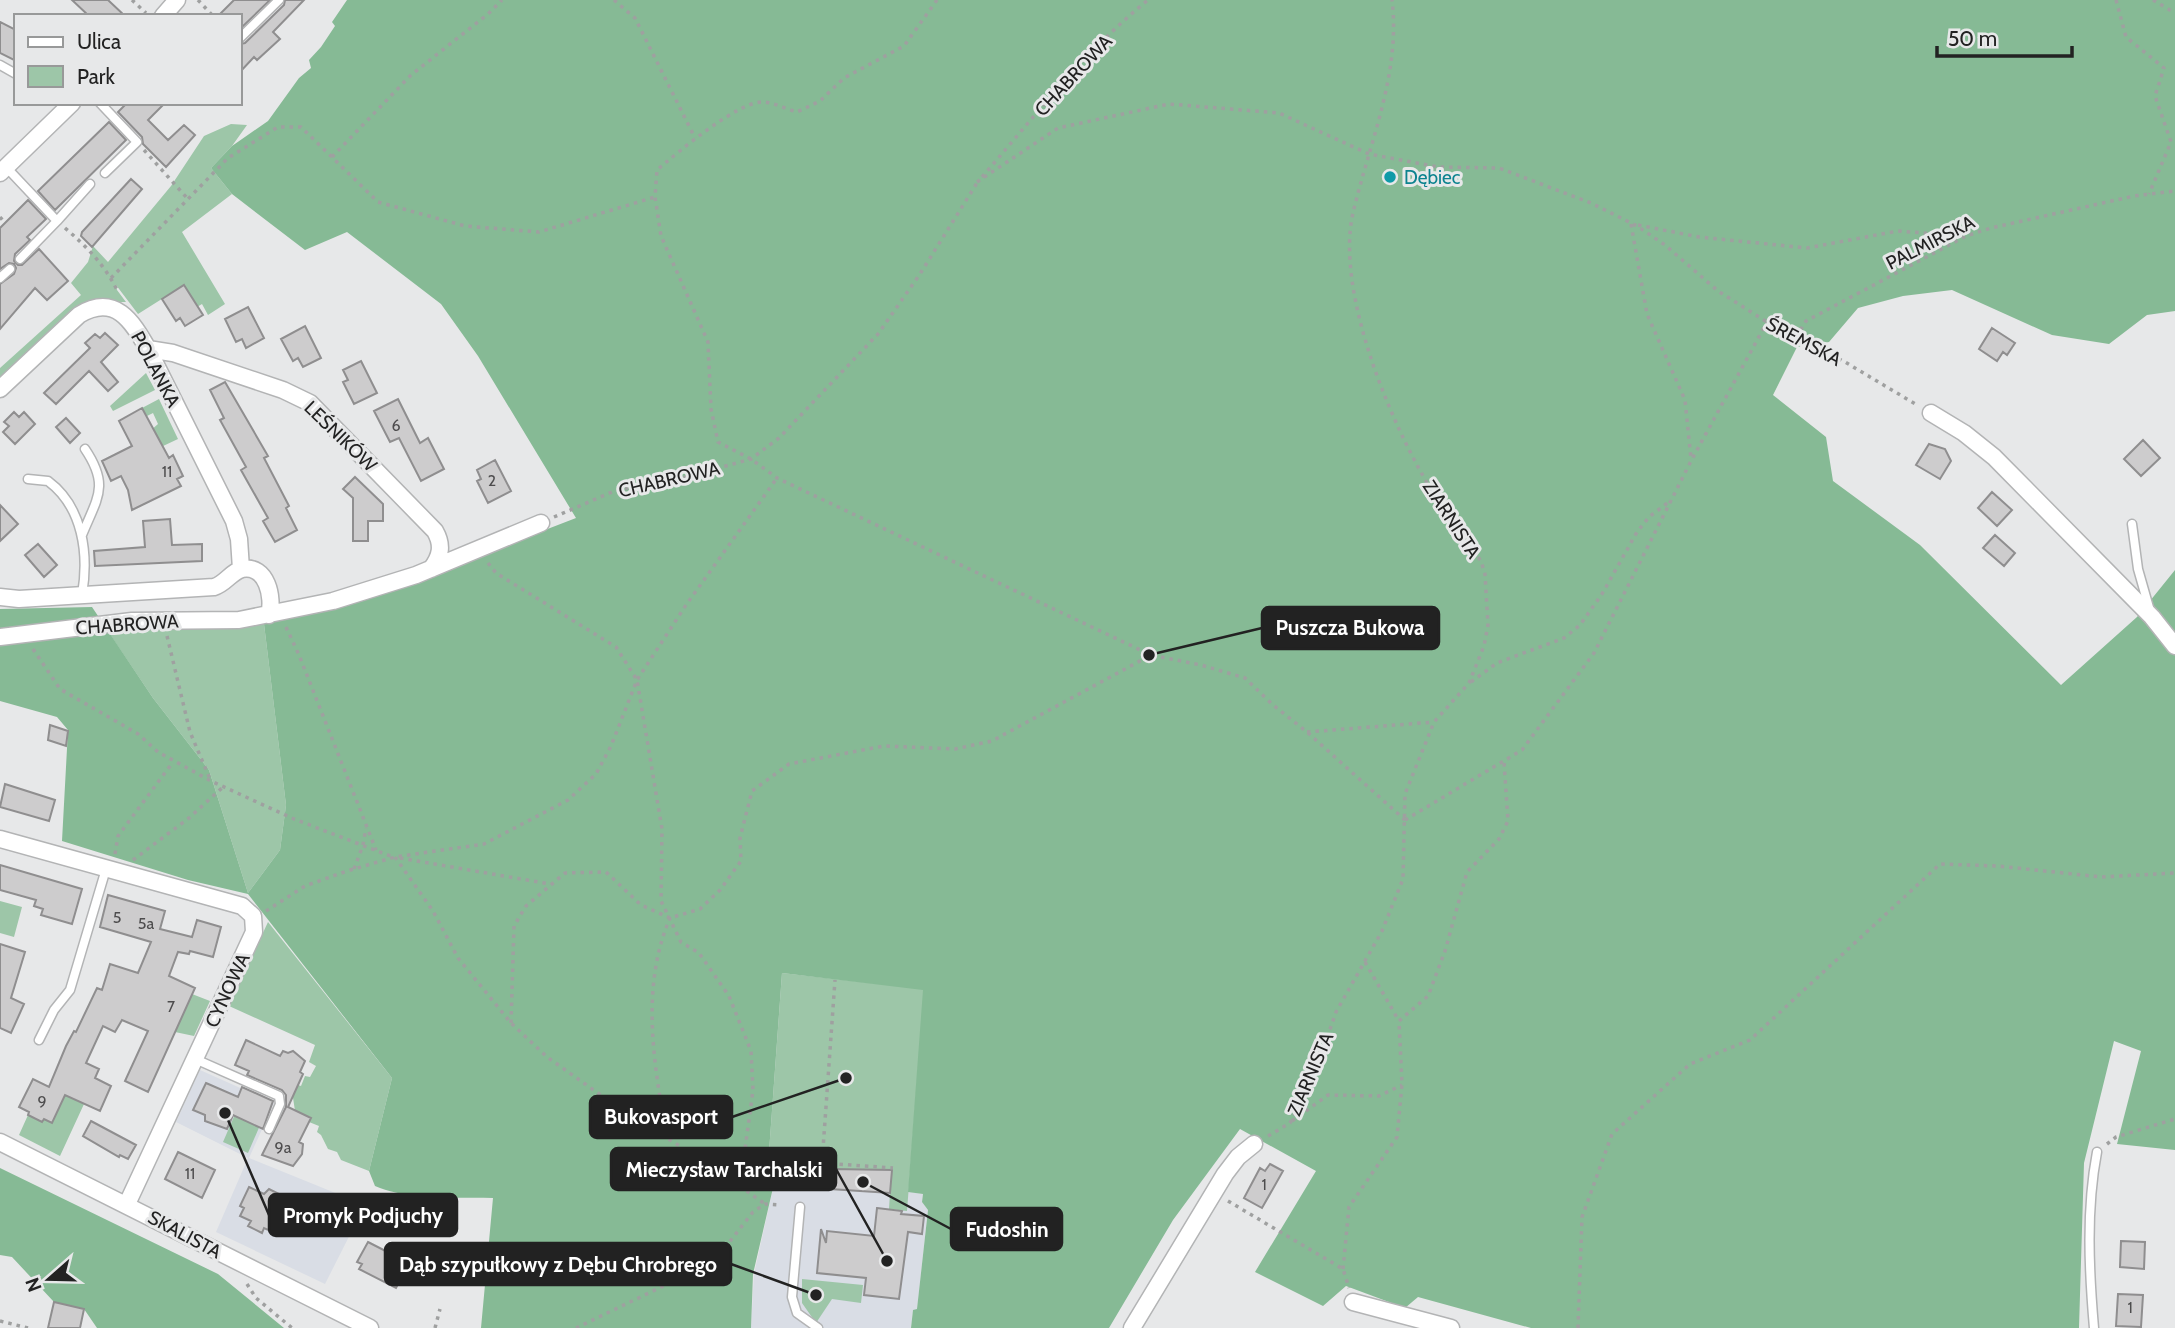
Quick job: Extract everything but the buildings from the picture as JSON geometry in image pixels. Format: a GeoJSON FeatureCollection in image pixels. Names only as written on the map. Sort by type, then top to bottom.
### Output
{"type":"FeatureCollection","features":[{"type":"Feature","properties":{"kind":"street"},"geometry":{"type":"LineString","coordinates":[[3,170],[64,106]]}},
{"type":"Feature","properties":{"kind":"street","name":"POLANKA"},"geometry":{"type":"LineString","coordinates":[[0,389],[88,310],[112,308],[123,313],[148,349],[234,521],[239,539],[241,569]]}},
{"type":"Feature","properties":{"kind":"street","name":"LEŚNIKÓW"},"geometry":{"type":"LineString","coordinates":[[148,349],[185,357],[283,390],[310,403],[435,531],[440,550],[438,560],[431,569]]}},
{"type":"Feature","properties":{"kind":"street"},"geometry":{"type":"LineString","coordinates":[[1931,413],[1964,433],[1994,457],[2152,617],[2175,646]]}},
{"type":"Feature","properties":{"kind":"street","name":"CHABROWA"},"geometry":{"type":"LineString","coordinates":[[0,638],[91,625],[239,620],[274,614],[333,601],[431,569],[541,523]]}},
{"type":"Feature","properties":{"kind":"street"},"geometry":{"type":"LineString","coordinates":[[0,597],[19,599],[214,587],[225,583],[241,569],[256,572],[267,583],[274,614]]}},
{"type":"Feature","properties":{"kind":"street"},"geometry":{"type":"LineString","coordinates":[[0,839],[112,867],[242,906],[253,916]]}},
{"type":"Feature","properties":{"kind":"street","name":"CYNOWA"},"geometry":{"type":"LineString","coordinates":[[127,1204],[254,932],[253,916]]}},
{"type":"Feature","properties":{"kind":"street","name":"SKALISTA"},"geometry":{"type":"LineString","coordinates":[[0,1142],[370,1328]]}},
{"type":"Feature","properties":{"kind":"street"},"geometry":{"type":"LineString","coordinates":[[1132,1328],[1214,1192],[1238,1157],[1254,1144]]}},
{"type":"Feature","properties":{"kind":"street"},"geometry":{"type":"LineString","coordinates":[[1353,1302],[1407,1322],[1451,1328]]}},
{"type":"Feature","properties":{"kind":"lane"},"geometry":{"type":"LineString","coordinates":[[242,36],[279,0]]}},
{"type":"Feature","properties":{"kind":"lane"},"geometry":{"type":"LineString","coordinates":[[102,105],[137,142],[105,173]]}},
{"type":"Feature","properties":{"kind":"lane"},"geometry":{"type":"LineString","coordinates":[[3,170],[57,220]]}},
{"type":"Feature","properties":{"kind":"lane"},"geometry":{"type":"LineString","coordinates":[[20,258],[90,184]]}},
{"type":"Feature","properties":{"kind":"lane"},"geometry":{"type":"LineString","coordinates":[[0,278],[10,269]]}},
{"type":"Feature","properties":{"kind":"lane"},"geometry":{"type":"LineString","coordinates":[[82,535],[100,486],[94,463],[85,449]]}},
{"type":"Feature","properties":{"kind":"lane"},"geometry":{"type":"LineString","coordinates":[[29,479],[48,481],[72,509],[82,535],[85,557],[82,594]]}},
{"type":"Feature","properties":{"kind":"lane"},"geometry":{"type":"LineString","coordinates":[[2132,524],[2138,569],[2152,617]]}},
{"type":"Feature","properties":{"kind":"lane"},"geometry":{"type":"LineString","coordinates":[[39,1040],[54,1010],[70,990],[112,867]]}},
{"type":"Feature","properties":{"kind":"lane"},"geometry":{"type":"LineString","coordinates":[[195,1059],[279,1096],[280,1104],[269,1129]]}},
{"type":"Feature","properties":{"kind":"lane"},"geometry":{"type":"LineString","coordinates":[[2094,1328],[2089,1271],[2097,1152]]}},
{"type":"Feature","properties":{"kind":"lane"},"geometry":{"type":"LineString","coordinates":[[800,1207],[793,1303],[802,1318],[818,1328]]}},
{"type":"Feature","properties":{"kind":"path"},"geometry":{"type":"LineString","coordinates":[[132,0],[138,5],[165,12]]}},
{"type":"Feature","properties":{"kind":"path"},"geometry":{"type":"LineString","coordinates":[[138,5],[143,0]]}},
{"type":"Feature","properties":{"kind":"path"},"geometry":{"type":"LineString","coordinates":[[198,0],[211,14]]}},
{"type":"Feature","properties":{"kind":"path"},"geometry":{"type":"LineString","coordinates":[[332,157],[411,75],[502,0]]}},
{"type":"Feature","properties":{"kind":"path"},"geometry":{"type":"LineString","coordinates":[[614,0],[635,18],[695,138]]}},
{"type":"Feature","properties":{"kind":"path"},"geometry":{"type":"LineString","coordinates":[[937,0],[904,46],[844,78],[820,101],[797,112],[762,102],[735,113],[695,138],[657,170],[655,197],[661,236],[708,342],[711,409],[718,442],[751,459],[777,478],[1152,655],[1245,678],[1405,820],[1522,750],[1594,653],[1691,461],[1767,322]]}},
{"type":"Feature","properties":{"kind":"path","name":"CHABROWA"},"geometry":{"type":"LineString","coordinates":[[541,523],[612,492],[686,477],[751,459],[779,438],[878,334],[920,274],[977,182],[1091,54],[1148,0]]}},
{"type":"Feature","properties":{"kind":"path","name":"ZIARNISTA"},"geometry":{"type":"LineString","coordinates":[[1254,1144],[1290,1123],[1316,1070],[1336,1012],[1382,932],[1403,879],[1405,794],[1434,722],[1469,683],[1484,646],[1488,625],[1485,574],[1481,561],[1432,490],[1394,417],[1375,365],[1352,286],[1350,228],[1394,46],[1392,0]]}},
{"type":"Feature","properties":{"kind":"path"},"geometry":{"type":"LineString","coordinates":[[2116,0],[2126,37],[2165,68],[2155,96],[2171,142],[2149,194]]}},
{"type":"Feature","properties":{"kind":"path"},"geometry":{"type":"LineString","coordinates":[[2153,0],[2175,13]]}},
{"type":"Feature","properties":{"kind":"path","name":"ŚREMSKA"},"geometry":{"type":"LineString","coordinates":[[977,182],[1058,128],[1169,104],[1279,113],[1369,154],[1417,165],[1499,168],[1591,203],[1631,223],[1665,245],[1718,291],[1767,322],[1845,362],[1931,413]]}},
{"type":"Feature","properties":{"kind":"path"},"geometry":{"type":"LineString","coordinates":[[111,278],[228,158],[278,127],[300,127],[378,202],[465,226],[539,232],[655,197]]}},
{"type":"Feature","properties":{"kind":"path"},"geometry":{"type":"LineString","coordinates":[[137,142],[187,198]]}},
{"type":"Feature","properties":{"kind":"path","name":"PALMIRSKA"},"geometry":{"type":"LineString","coordinates":[[1796,337],[1806,321],[1966,236],[1991,228],[2149,194],[2175,191]]}},
{"type":"Feature","properties":{"kind":"path"},"geometry":{"type":"LineString","coordinates":[[0,217],[5,223]]}},
{"type":"Feature","properties":{"kind":"path"},"geometry":{"type":"LineString","coordinates":[[57,220],[93,253],[117,290]]}},
{"type":"Feature","properties":{"kind":"path"},"geometry":{"type":"LineString","coordinates":[[1691,461],[1685,400],[1647,314],[1631,223],[1699,237],[1807,248],[1898,231],[1966,236]]}},
{"type":"Feature","properties":{"kind":"path"},"geometry":{"type":"LineString","coordinates":[[253,916],[272,909],[305,886],[354,869],[395,858],[484,844],[568,800],[596,774],[611,746],[637,680],[686,605],[777,478]]}},
{"type":"Feature","properties":{"kind":"path"},"geometry":{"type":"LineString","coordinates":[[1469,683],[1497,663],[1564,638],[1580,625],[1602,594],[1637,532],[1649,517],[1673,499]]}},
{"type":"Feature","properties":{"kind":"path"},"geometry":{"type":"LineString","coordinates":[[478,550],[496,573],[616,647],[637,680],[662,830],[661,901],[681,942],[699,953],[729,996],[751,1051],[752,1090],[740,1186]]}},
{"type":"Feature","properties":{"kind":"path"},"geometry":{"type":"LineString","coordinates":[[274,614],[299,655],[376,850]]}},
{"type":"Feature","properties":{"kind":"path"},"geometry":{"type":"LineString","coordinates":[[163,621],[190,732],[211,781]]}},
{"type":"Feature","properties":{"kind":"path"},"geometry":{"type":"LineString","coordinates":[[23,634],[60,689],[138,734],[158,752],[223,787],[294,819],[395,858],[550,884]]}},
{"type":"Feature","properties":{"kind":"path"},"geometry":{"type":"LineString","coordinates":[[511,1023],[514,926],[526,906],[565,873],[606,872],[641,905],[670,918],[700,909],[720,890],[741,861],[740,838],[752,791],[789,764],[884,746],[955,749],[992,741],[1152,655]]}},
{"type":"Feature","properties":{"kind":"path"},"geometry":{"type":"LineString","coordinates":[[1307,732],[1434,722]]}},
{"type":"Feature","properties":{"kind":"path"},"geometry":{"type":"LineString","coordinates":[[112,867],[118,836],[174,761]]}},
{"type":"Feature","properties":{"kind":"path"},"geometry":{"type":"LineString","coordinates":[[1399,1021],[1428,996],[1445,951],[1467,872],[1499,839],[1508,821],[1504,762]]}},
{"type":"Feature","properties":{"kind":"path"},"geometry":{"type":"LineString","coordinates":[[112,867],[188,818],[223,787]]}},
{"type":"Feature","properties":{"kind":"path"},"geometry":{"type":"LineString","coordinates":[[354,869],[363,845],[366,825]]}},
{"type":"Feature","properties":{"kind":"path"},"geometry":{"type":"LineString","coordinates":[[395,858],[433,911],[458,958],[511,1023],[547,1058],[765,1204],[781,1205]]}},
{"type":"Feature","properties":{"kind":"path"},"geometry":{"type":"LineString","coordinates":[[1578,1328],[1582,1217],[1612,1134],[1690,1064],[1750,1040],[1940,864],[1998,866],[2101,877],[2175,873]]}},
{"type":"Feature","properties":{"kind":"path"},"geometry":{"type":"LineString","coordinates":[[667,1138],[655,1071],[651,998],[660,941],[670,918]]}},
{"type":"Feature","properties":{"kind":"path"},"geometry":{"type":"LineString","coordinates":[[1353,1302],[1343,1269],[1349,1207],[1397,1137],[1402,1084],[1399,1021],[1365,962]]}},
{"type":"Feature","properties":{"kind":"path"},"geometry":{"type":"LineString","coordinates":[[821,1188],[835,980]]}},
{"type":"Feature","properties":{"kind":"path"},"geometry":{"type":"LineString","coordinates":[[1290,1123],[1328,1095],[1379,1096],[1402,1084]]}},
{"type":"Feature","properties":{"kind":"path"},"geometry":{"type":"LineString","coordinates":[[2097,1152],[2116,1137],[2175,1119]]}},
{"type":"Feature","properties":{"kind":"path"},"geometry":{"type":"LineString","coordinates":[[740,1186],[771,1169],[778,1161],[788,1159],[893,1168]]}},
{"type":"Feature","properties":{"kind":"path"},"geometry":{"type":"LineString","coordinates":[[808,1160],[797,1168],[799,1180],[809,1183],[822,1172]]}},
{"type":"Feature","properties":{"kind":"path"},"geometry":{"type":"LineString","coordinates":[[1214,1192],[1343,1269]]}},
{"type":"Feature","properties":{"kind":"path"},"geometry":{"type":"LineString","coordinates":[[576,1328],[703,1267],[720,1254],[753,1212],[765,1204]]}},
{"type":"Feature","properties":{"kind":"path"},"geometry":{"type":"LineString","coordinates":[[247,1284],[256,1298],[292,1328]]}},
{"type":"Feature","properties":{"kind":"path"},"geometry":{"type":"LineString","coordinates":[[435,1328],[440,1309]]}},
{"type":"Feature","properties":{"kind":"path"},"geometry":{"type":"LineString","coordinates":[[0,1321],[28,1328]]}},
{"type":"Feature","properties":{"kind":"shaded area"},"geometry":{"type":"Polygon","coordinates":[[[200,1070],[274,1103],[249,1158],[365,1205],[325,1284],[216,1232],[248,1158],[176,1122],[200,1070]]]}},
{"type":"Feature","properties":{"kind":"shaded area"},"geometry":{"type":"Polygon","coordinates":[[[768,1166],[923,1194],[922,1202],[928,1210],[917,1310],[913,1310],[911,1328],[751,1328],[754,1274],[776,1175],[768,1166]]]}},
{"type":"Feature","properties":{"kind":"green space"},"geometry":{"type":"Polygon","coordinates":[[[347,0],[2175,0],[2175,311],[2147,315],[2109,344],[2052,335],[1952,290],[1903,296],[1858,308],[1829,342],[1797,347],[1773,395],[1826,437],[1833,481],[1920,545],[2061,685],[2137,617],[2175,570],[2175,1150],[2117,1144],[2141,1051],[2114,1041],[2084,1163],[2079,1328],[1531,1328],[1418,1297],[1405,1308],[1346,1286],[1323,1306],[1255,1272],[1316,1171],[1240,1129],[1173,1220],[1109,1328],[911,1328],[913,1310],[917,1309],[928,1210],[922,1202],[923,1194],[908,1192],[923,990],[782,973],[768,1166],[776,1175],[753,1274],[751,1328],[481,1328],[493,1198],[418,1196],[375,1186],[369,1171],[392,1078],[248,894],[188,880],[62,841],[68,730],[57,717],[0,701],[0,609],[92,607],[153,698],[209,770],[248,893],[280,850],[286,805],[264,624],[441,570],[576,518],[478,356],[441,304],[347,232],[305,250],[232,194],[211,168],[232,146],[268,121],[299,78],[311,68],[309,60],[335,26],[332,22],[347,0]]]}},
{"type":"Feature","properties":{"kind":"green space"},"geometry":{"type":"Polygon","coordinates":[[[231,124],[247,125],[211,168],[232,194],[182,232],[225,304],[208,315],[202,304],[197,307],[184,285],[138,314],[116,285],[126,302],[110,302],[99,307],[0,389],[0,368],[81,295],[71,283],[88,262],[93,246],[108,262],[171,186],[204,136],[231,124]]]}},
{"type":"Feature","properties":{"kind":"green space"},"geometry":{"type":"Polygon","coordinates":[[[146,373],[155,390],[113,411],[110,406],[146,373]]]}},
{"type":"Feature","properties":{"kind":"green space"},"geometry":{"type":"Polygon","coordinates":[[[159,399],[178,439],[129,462],[123,450],[132,447],[158,424],[153,413],[147,416],[142,408],[159,399]]]}},
{"type":"Feature","properties":{"kind":"green space"},"geometry":{"type":"Polygon","coordinates":[[[264,624],[286,805],[280,850],[248,893],[209,770],[153,698],[105,627],[264,624]]]}},
{"type":"Feature","properties":{"kind":"green space"},"geometry":{"type":"Polygon","coordinates":[[[0,901],[22,907],[14,937],[0,933],[0,901]]]}},
{"type":"Feature","properties":{"kind":"green space"},"geometry":{"type":"Polygon","coordinates":[[[268,922],[392,1078],[369,1171],[341,1160],[337,1152],[328,1149],[317,1132],[319,1126],[309,1122],[310,1117],[295,1111],[292,1091],[295,1084],[301,1086],[305,1076],[310,1077],[316,1066],[309,1062],[315,1045],[229,1006],[268,922]]]}},
{"type":"Feature","properties":{"kind":"green space"},"geometry":{"type":"Polygon","coordinates":[[[782,973],[924,989],[907,1211],[889,1209],[890,1193],[784,1184],[768,1166],[782,973]]]}},
{"type":"Feature","properties":{"kind":"green space"},"geometry":{"type":"Polygon","coordinates":[[[192,994],[210,1001],[194,1036],[175,1032],[192,994]]]}},
{"type":"Feature","properties":{"kind":"green space"},"geometry":{"type":"Polygon","coordinates":[[[65,1095],[84,1104],[60,1156],[19,1135],[28,1115],[42,1122],[44,1119],[52,1122],[65,1095]]]}},
{"type":"Feature","properties":{"kind":"green space"},"geometry":{"type":"Polygon","coordinates":[[[236,1112],[261,1123],[248,1153],[223,1142],[236,1112]]]}},
{"type":"Feature","properties":{"kind":"green space"},"geometry":{"type":"Polygon","coordinates":[[[0,1168],[218,1274],[284,1328],[97,1328],[84,1309],[54,1302],[12,1257],[0,1255],[0,1168]]]}},
{"type":"Feature","properties":{"kind":"green space"},"geometry":{"type":"Polygon","coordinates":[[[802,1279],[863,1285],[861,1303],[832,1299],[816,1323],[802,1303],[802,1279]]]}},
{"type":"Feature","properties":{"kind":"place","name":"Dębiec"},"geometry":{"type":"Point","coordinates":[1390,177]}},
{"type":"Feature","properties":{"kind":"place","name":"Puszcza Bukowa"},"geometry":{"type":"Point","coordinates":[1149,655]}},
{"type":"Feature","properties":{"kind":"place","name":"Bukovasport"},"geometry":{"type":"Point","coordinates":[846,1078]}},
{"type":"Feature","properties":{"kind":"place","name":"Promyk Podjuchy"},"geometry":{"type":"Point","coordinates":[225,1113]}},
{"type":"Feature","properties":{"kind":"place","name":"Fudoshin"},"geometry":{"type":"Point","coordinates":[863,1182]}},
{"type":"Feature","properties":{"kind":"place","name":"Mieczysław Tarchalski"},"geometry":{"type":"Point","coordinates":[887,1261]}},
{"type":"Feature","properties":{"kind":"place","name":"Dąb szypułkowy z Dębu Chrobrego"},"geometry":{"type":"Point","coordinates":[816,1295]}}]}
